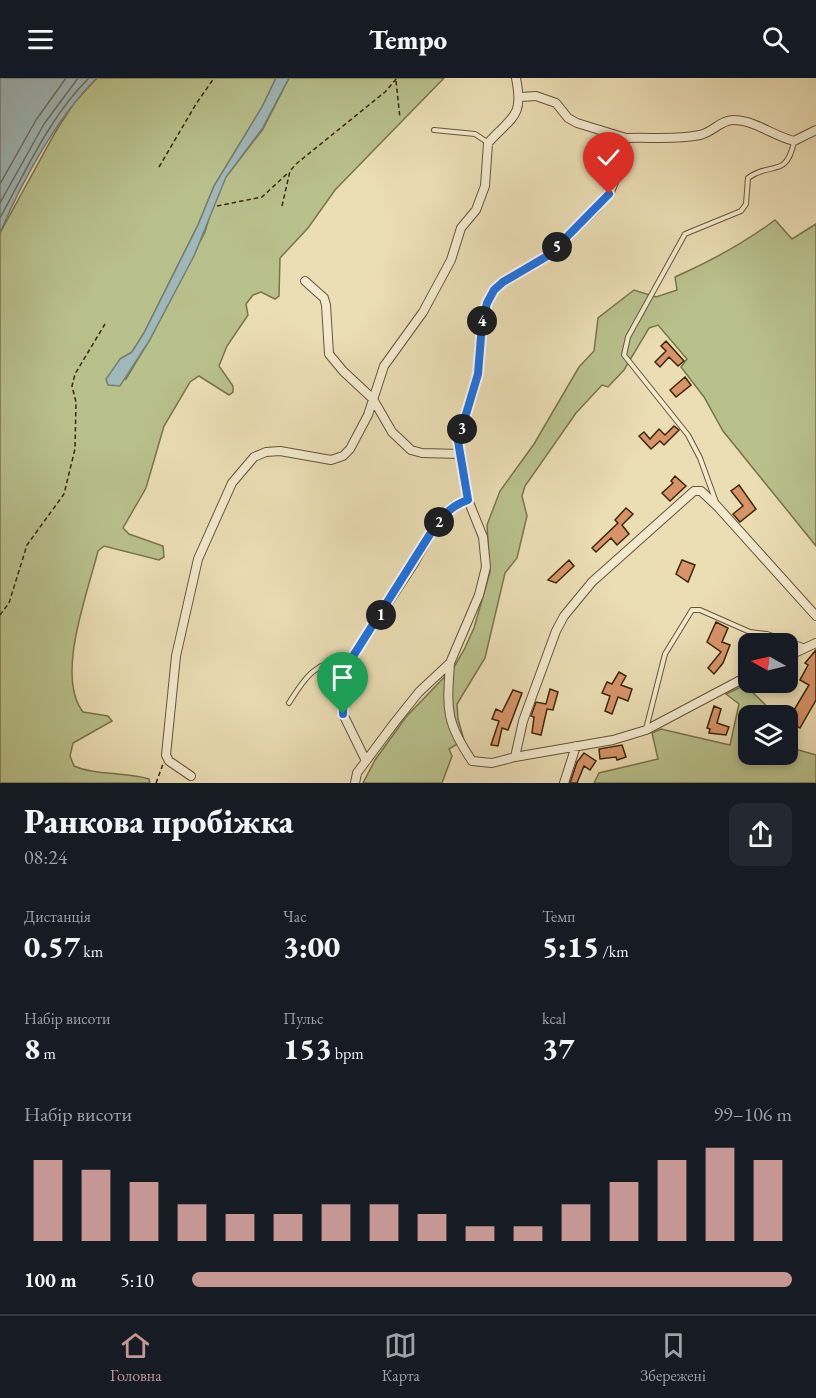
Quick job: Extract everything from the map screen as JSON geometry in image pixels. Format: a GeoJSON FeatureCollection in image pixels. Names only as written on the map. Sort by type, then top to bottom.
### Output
{"type":"FeatureCollection","features":[{"type":"Feature","properties":{"kind":"street"},"geometry":{"type":"LineString","coordinates":[[191,776],[169,761],[166,754],[176,656],[198,559],[232,483],[254,457],[266,452],[280,451],[332,460],[343,456],[360,431],[384,366],[423,312],[451,260],[462,228],[476,210],[485,186],[488,143],[511,123],[519,107],[520,97],[516,78]]}},
{"type":"Feature","properties":{"kind":"street"},"geometry":{"type":"LineString","coordinates":[[520,97],[536,96],[556,103],[568,118],[577,123],[626,138],[670,139],[699,135],[709,132],[724,121],[734,120],[749,123],[772,135],[794,141],[816,130]]}},
{"type":"Feature","properties":{"kind":"street"},"geometry":{"type":"LineString","coordinates":[[626,138],[617,175],[609,194],[549,255],[499,286],[487,303],[482,324],[478,374],[458,441],[468,500],[483,537],[486,567],[467,626],[450,663],[446,703],[452,724],[472,761],[492,764],[515,757],[613,740],[646,730],[738,681]]}},
{"type":"Feature","properties":{"kind":"street"},"geometry":{"type":"LineString","coordinates":[[305,281],[324,298],[329,354],[343,371],[373,399],[392,432],[411,450],[440,455],[461,453]]}},
{"type":"Feature","properties":{"kind":"street"},"geometry":{"type":"LineString","coordinates":[[515,757],[523,721],[556,631],[577,598],[689,493],[701,491],[717,506],[816,616]]}},
{"type":"Feature","properties":{"kind":"street"},"geometry":{"type":"LineString","coordinates":[[366,761],[343,714],[343,687],[350,661],[432,531],[446,512],[455,505],[468,500]]}},
{"type":"Feature","properties":{"kind":"street"},"geometry":{"type":"LineString","coordinates":[[798,650],[816,643]]}},
{"type":"Feature","properties":{"kind":"street"},"geometry":{"type":"LineString","coordinates":[[355,783],[357,773],[419,692],[450,663]]}},
{"type":"Feature","properties":{"kind":"street"},"geometry":{"type":"LineString","coordinates":[[564,783],[576,746]]}},
{"type":"Feature","properties":{"kind":"lane"},"geometry":{"type":"LineString","coordinates":[[434,130],[475,134],[488,143]]}},
{"type":"Feature","properties":{"kind":"lane"},"geometry":{"type":"LineString","coordinates":[[717,506],[700,458],[688,435],[624,355],[628,337],[661,280],[677,244],[685,234],[741,212],[746,204],[748,178],[785,165],[790,157],[794,141]]}},
{"type":"Feature","properties":{"kind":"lane"},"geometry":{"type":"LineString","coordinates":[[646,730],[665,654],[692,610],[700,610],[750,632],[767,634],[806,646]]}},
{"type":"Feature","properties":{"kind":"lane"},"geometry":{"type":"LineString","coordinates":[[289,703],[316,668],[326,662],[350,661]]}},
{"type":"Feature","properties":{"kind":"path"},"geometry":{"type":"LineString","coordinates":[[159,167],[214,78]]}},
{"type":"Feature","properties":{"kind":"path"},"geometry":{"type":"LineString","coordinates":[[397,79],[400,117]]}},
{"type":"Feature","properties":{"kind":"path"},"geometry":{"type":"LineString","coordinates":[[217,206],[262,197],[307,153],[385,92],[397,79]]}},
{"type":"Feature","properties":{"kind":"path"},"geometry":{"type":"LineString","coordinates":[[282,206],[290,171]]}},
{"type":"Feature","properties":{"kind":"path"},"geometry":{"type":"LineString","coordinates":[[0,615],[9,603],[27,545],[63,494],[75,448],[76,402],[72,386],[80,365],[105,324]]}},
{"type":"Feature","properties":{"kind":"path"},"geometry":{"type":"LineString","coordinates":[[156,783],[166,754]]}},
{"type":"Feature","properties":{"kind":"green space"},"geometry":{"type":"Polygon","coordinates":[[[97,78],[276,78],[262,107],[214,186],[198,225],[144,333],[132,352],[120,359],[126,379],[149,341],[205,232],[214,201],[226,177],[263,129],[289,78],[444,78],[335,190],[308,228],[280,258],[279,296],[275,299],[261,292],[253,295],[246,304],[248,315],[227,346],[219,366],[233,386],[233,392],[229,395],[199,376],[190,382],[164,426],[146,488],[123,528],[129,534],[163,546],[164,557],[159,560],[104,546],[98,551],[76,633],[72,677],[75,696],[83,712],[108,716],[112,721],[73,743],[70,756],[74,766],[82,769],[140,777],[149,779],[150,783],[0,783],[0,233],[56,131],[74,103],[97,78]]]}},
{"type":"Feature","properties":{"kind":"green space"},"geometry":{"type":"Polygon","coordinates":[[[775,220],[792,239],[816,224],[816,546],[723,431],[704,397],[681,367],[687,359],[658,325],[649,328],[624,370],[608,387],[602,385],[576,413],[525,486],[522,496],[527,516],[517,558],[505,573],[485,658],[457,704],[458,719],[464,740],[449,749],[452,756],[442,783],[363,783],[375,760],[406,717],[454,667],[464,650],[474,628],[490,572],[487,525],[500,491],[534,444],[579,367],[594,351],[598,318],[634,290],[656,297],[677,290],[675,277],[726,252],[775,220]]]}},
{"type":"Feature","properties":{"kind":"green space"},"geometry":{"type":"Polygon","coordinates":[[[738,688],[738,693],[753,693],[766,705],[739,705],[726,694],[738,688]]]}},
{"type":"Feature","properties":{"kind":"green space"},"geometry":{"type":"Polygon","coordinates":[[[738,709],[738,765],[798,765],[798,750],[816,755],[816,783],[594,783],[599,773],[658,759],[652,733],[661,729],[730,745],[738,709]]]}},
{"type":"Feature","properties":{"kind":"water"},"geometry":{"type":"Polygon","coordinates":[[[0,78],[97,78],[68,111],[55,130],[30,171],[0,233],[0,78]]]}},
{"type":"Feature","properties":{"kind":"water"},"geometry":{"type":"Polygon","coordinates":[[[276,78],[289,78],[262,129],[226,177],[194,256],[149,341],[120,386],[108,385],[106,379],[120,359],[132,352],[144,333],[198,225],[214,186],[262,107],[276,78]]]}},
{"type":"Feature","properties":{"kind":"building"},"geometry":{"type":"Polygon","coordinates":[[[666,341],[684,361],[678,366],[669,357],[660,367],[655,362],[666,351],[661,346],[666,341]]]}},
{"type":"Feature","properties":{"kind":"building"},"geometry":{"type":"Polygon","coordinates":[[[685,377],[691,385],[676,397],[670,390],[685,377]]]}},
{"type":"Feature","properties":{"kind":"building"},"geometry":{"type":"Polygon","coordinates":[[[674,426],[679,430],[664,445],[660,441],[651,449],[639,436],[644,432],[650,439],[659,429],[665,435],[674,426]]]}},
{"type":"Feature","properties":{"kind":"building"},"geometry":{"type":"Polygon","coordinates":[[[675,476],[686,486],[670,501],[662,493],[673,483],[671,481],[675,476]]]}},
{"type":"Feature","properties":{"kind":"building"},"geometry":{"type":"Polygon","coordinates":[[[739,485],[756,509],[740,522],[733,514],[743,506],[731,491],[739,485]]]}},
{"type":"Feature","properties":{"kind":"building"},"geometry":{"type":"Polygon","coordinates":[[[626,508],[633,514],[622,525],[629,534],[617,545],[611,538],[596,552],[592,548],[618,523],[615,520],[626,508]]]}},
{"type":"Feature","properties":{"kind":"building"},"geometry":{"type":"Polygon","coordinates":[[[569,560],[574,566],[556,583],[548,580],[569,560]]]}},
{"type":"Feature","properties":{"kind":"building"},"geometry":{"type":"Polygon","coordinates":[[[682,560],[695,565],[688,582],[676,574],[682,560]]]}},
{"type":"Feature","properties":{"kind":"building"},"geometry":{"type":"Polygon","coordinates":[[[716,622],[728,628],[722,642],[730,645],[723,663],[714,674],[708,668],[721,652],[707,642],[716,622]]]}},
{"type":"Feature","properties":{"kind":"building"},"geometry":{"type":"Polygon","coordinates":[[[816,650],[816,700],[800,728],[798,727],[797,705],[809,685],[800,680],[808,665],[805,663],[816,650]]]}},
{"type":"Feature","properties":{"kind":"building"},"geometry":{"type":"Polygon","coordinates":[[[619,672],[626,676],[621,685],[632,689],[628,701],[618,697],[612,714],[605,711],[610,696],[602,693],[607,682],[612,684],[619,672]]]}},
{"type":"Feature","properties":{"kind":"building"},"geometry":{"type":"Polygon","coordinates":[[[550,689],[558,692],[553,710],[547,709],[541,735],[532,733],[534,717],[531,716],[536,702],[546,704],[550,689]]]}},
{"type":"Feature","properties":{"kind":"building"},"geometry":{"type":"Polygon","coordinates":[[[513,690],[522,693],[508,730],[502,728],[498,746],[491,745],[499,721],[492,719],[496,709],[502,712],[513,690]]]}},
{"type":"Feature","properties":{"kind":"building"},"geometry":{"type":"Polygon","coordinates":[[[714,706],[721,709],[717,723],[729,727],[726,735],[709,733],[710,729],[707,728],[714,706]]]}},
{"type":"Feature","properties":{"kind":"building"},"geometry":{"type":"Polygon","coordinates":[[[622,745],[626,757],[617,760],[616,757],[600,759],[599,749],[622,745]]]}},
{"type":"Feature","properties":{"kind":"building"},"geometry":{"type":"Polygon","coordinates":[[[584,753],[596,761],[590,770],[584,766],[577,783],[570,783],[577,762],[584,753]]]}},
{"type":"Feature","properties":{"kind":"route"},"geometry":{"type":"LineString","coordinates":[[343,714],[341,702],[350,661],[413,565],[432,531],[446,512],[455,505],[468,500],[458,441],[478,374],[482,324],[487,303],[494,290],[503,282],[549,255],[609,194]]}}]}
